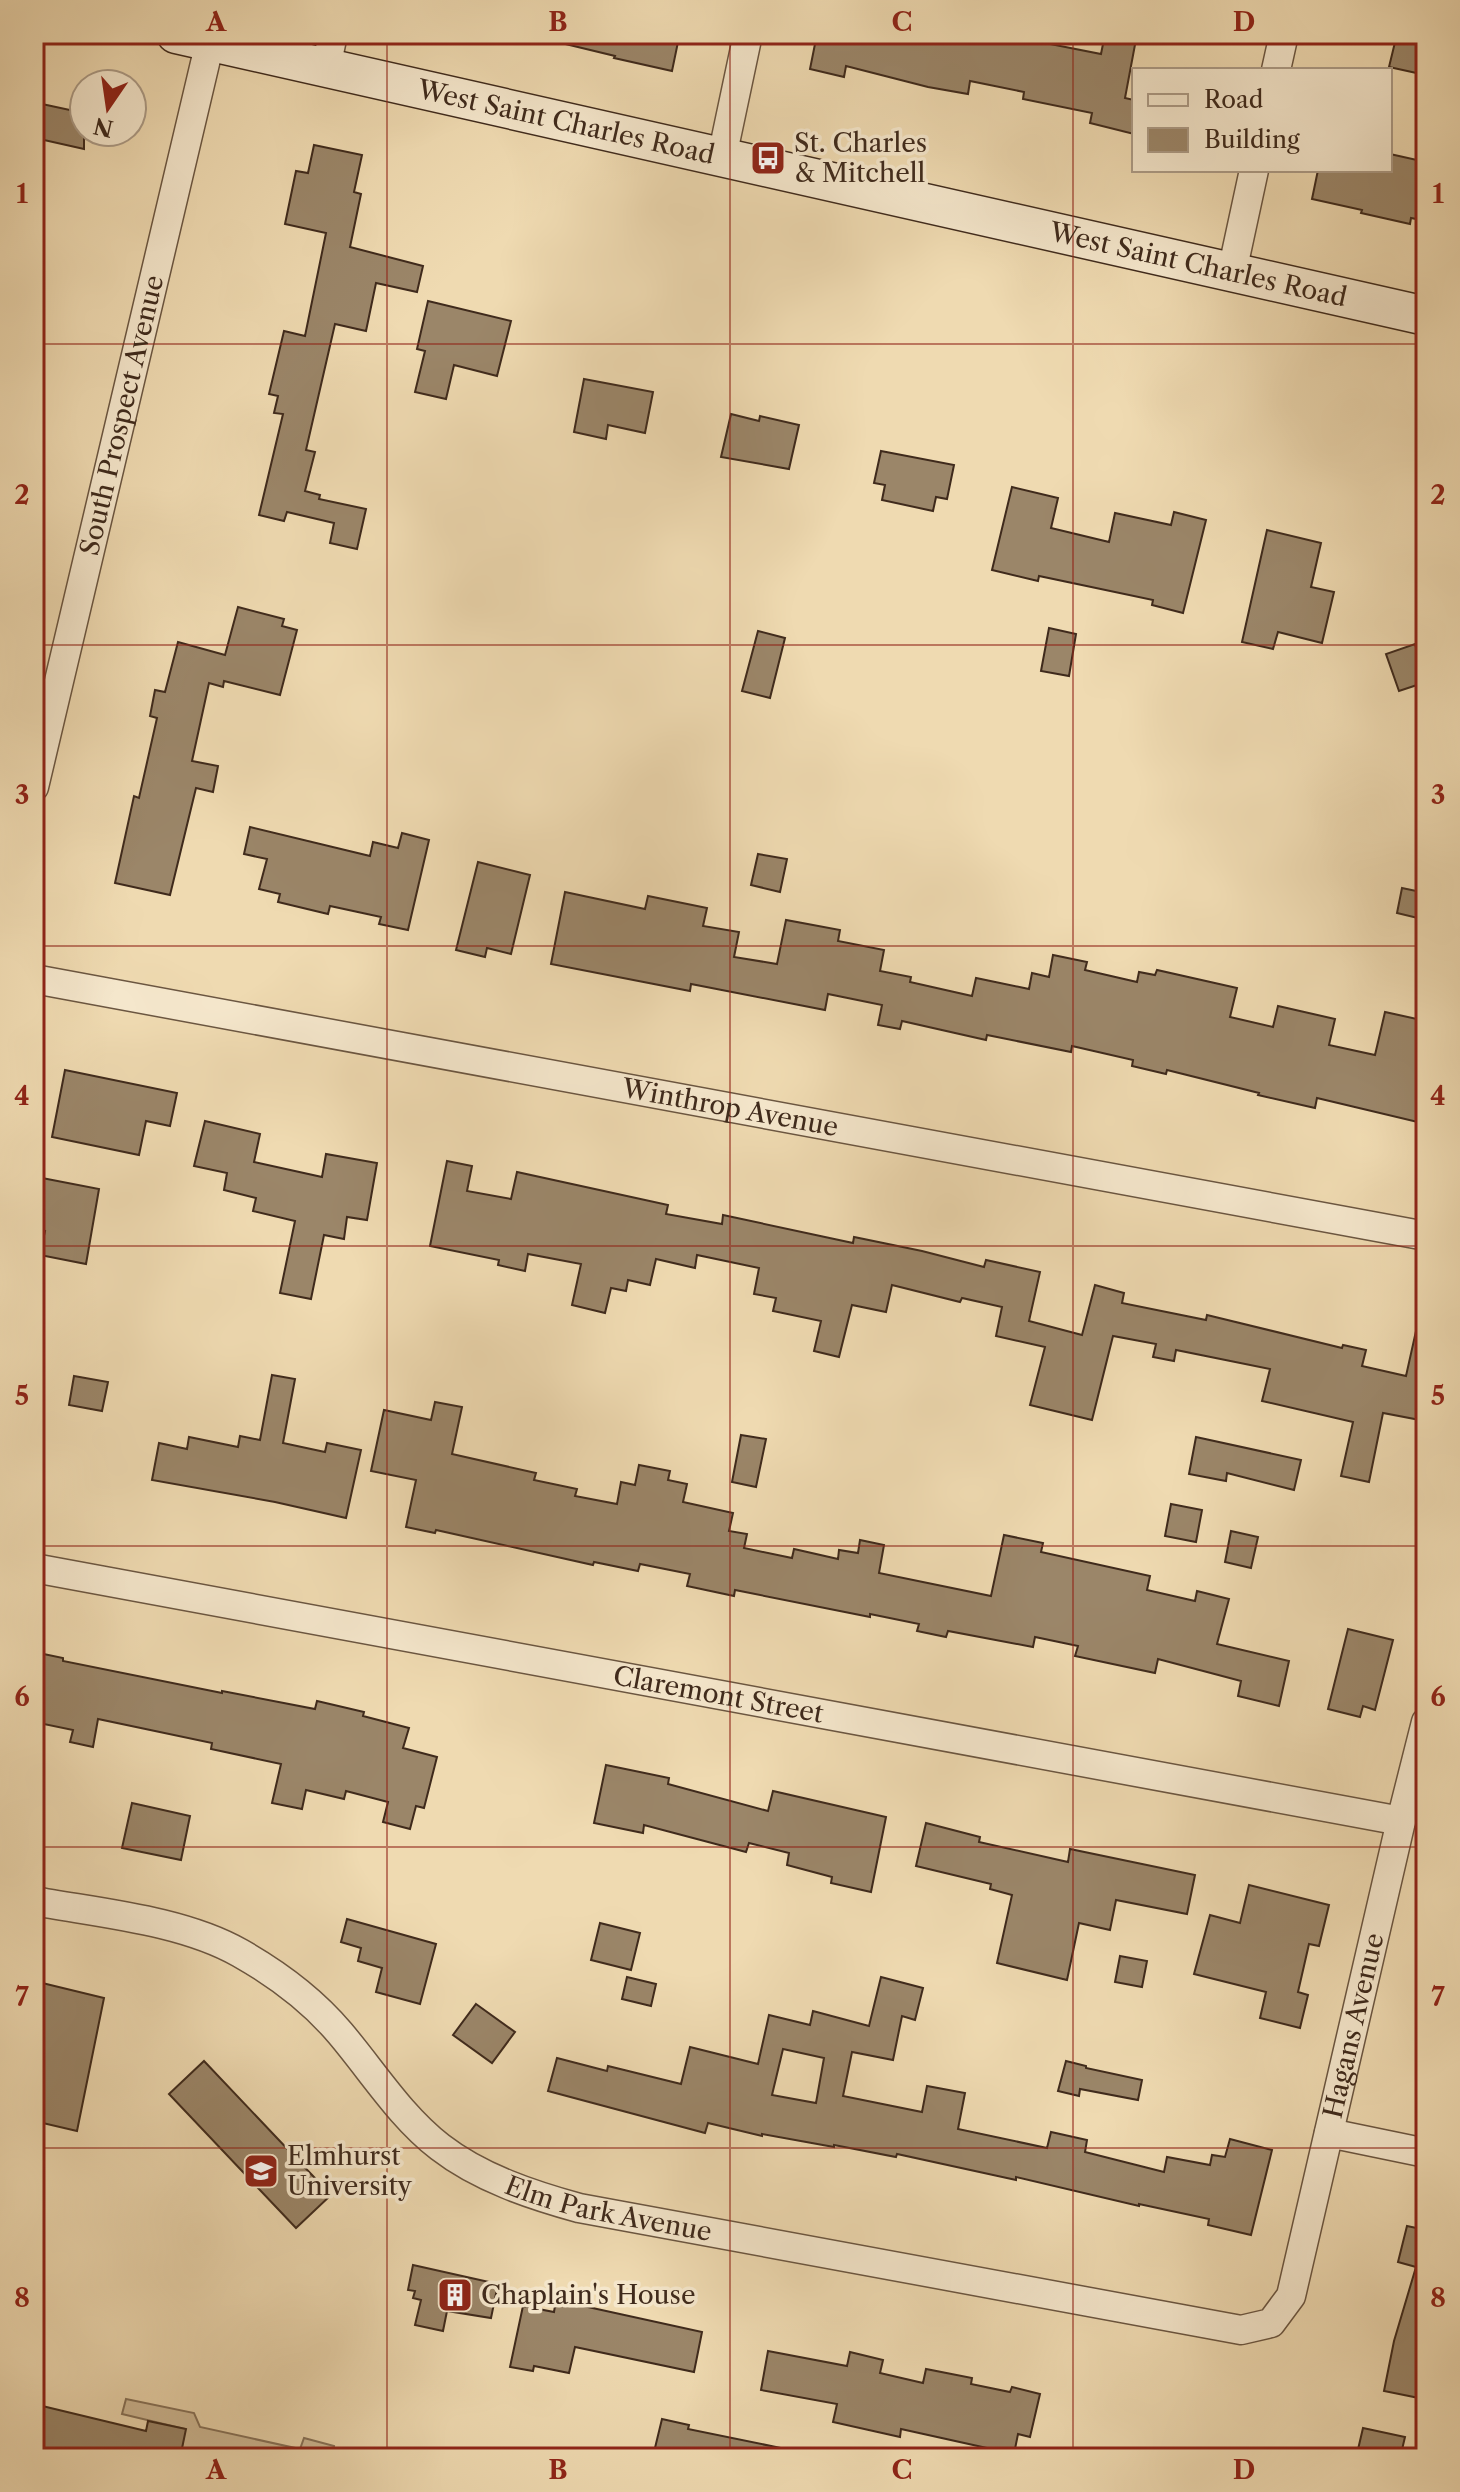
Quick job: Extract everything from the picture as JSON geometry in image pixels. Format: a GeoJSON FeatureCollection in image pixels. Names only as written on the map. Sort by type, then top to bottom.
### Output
{"type":"FeatureCollection","features":[{"type":"Feature","properties":{"kind":"main road","name":"West Saint Charles Road"},"geometry":{"type":"LineString","coordinates":[[193,38],[330,51],[722,157],[1426,316]]}},
{"type":"Feature","properties":{"kind":"street"},"geometry":{"type":"LineString","coordinates":[[722,157],[748,34]]}},
{"type":"Feature","properties":{"kind":"street"},"geometry":{"type":"LineString","coordinates":[[1276,68],[1284,34]]}},
{"type":"Feature","properties":{"kind":"street","name":"South Prospect Avenue"},"geometry":{"type":"LineString","coordinates":[[34,787],[193,38]]}},
{"type":"Feature","properties":{"kind":"street"},"geometry":{"type":"LineString","coordinates":[[1232,272],[1254,172]]}},
{"type":"Feature","properties":{"kind":"street","name":"Winthrop Avenue"},"geometry":{"type":"LineString","coordinates":[[34,979],[1426,1236]]}},
{"type":"Feature","properties":{"kind":"street","name":"Claremont Street"},"geometry":{"type":"LineString","coordinates":[[34,1568],[1401,1821]]}},
{"type":"Feature","properties":{"kind":"street","name":"Hagans Avenue"},"geometry":{"type":"LineString","coordinates":[[1271,2323],[1291,2296],[1426,1722]]}},
{"type":"Feature","properties":{"kind":"street","name":"Elm Park Avenue"},"geometry":{"type":"LineString","coordinates":[[34,1901],[174,1928],[205,1936],[240,1953],[298,1992],[323,2014],[394,2102],[439,2147],[462,2163],[535,2196],[579,2208],[1241,2330],[1271,2323]]}},
{"type":"Feature","properties":{"kind":"street"},"geometry":{"type":"LineString","coordinates":[[1329,2133],[1426,2153]]}},
{"type":"Feature","properties":{"kind":"shaded area"},"geometry":{"type":"Polygon","coordinates":[[[126,2399],[194,2413],[200,2427],[300,2449],[304,2438],[334,2446],[332,2458],[180,2458],[185,2429],[122,2414],[126,2399]]]}},
{"type":"Feature","properties":{"kind":"building"},"geometry":{"type":"Polygon","coordinates":[[[558,34],[641,34],[678,42],[672,71],[557,42],[558,34]]]}},
{"type":"Feature","properties":{"kind":"building"},"geometry":{"type":"Polygon","coordinates":[[[817,34],[1047,34],[1045,43],[1101,54],[1105,34],[1137,34],[1125,98],[1132,100],[1132,134],[1090,123],[1092,113],[1023,99],[1024,92],[970,81],[968,94],[846,66],[844,77],[810,69],[817,34]]]}},
{"type":"Feature","properties":{"kind":"building"},"geometry":{"type":"Polygon","coordinates":[[[1397,34],[1426,40],[1421,74],[1389,67],[1397,34]]]}},
{"type":"Feature","properties":{"kind":"building"},"geometry":{"type":"Polygon","coordinates":[[[42,104],[68,110],[68,145],[35,138],[42,104]]]}},
{"type":"Feature","properties":{"kind":"building"},"geometry":{"type":"Polygon","coordinates":[[[314,145],[362,155],[354,192],[361,194],[350,247],[423,266],[417,292],[376,283],[366,331],[335,324],[306,450],[315,452],[305,491],[320,495],[319,499],[366,509],[357,549],[330,543],[334,523],[287,512],[284,521],[259,515],[283,414],[274,413],[278,396],[269,394],[284,331],[305,336],[326,233],[285,224],[296,171],[308,173],[314,145]]]}},
{"type":"Feature","properties":{"kind":"building"},"geometry":{"type":"Polygon","coordinates":[[[1392,154],[1426,162],[1426,221],[1411,218],[1410,224],[1312,199],[1318,172],[1392,172],[1392,154]]]}},
{"type":"Feature","properties":{"kind":"building"},"geometry":{"type":"Polygon","coordinates":[[[428,301],[511,321],[497,376],[454,365],[446,399],[415,392],[425,351],[417,349],[428,301]]]}},
{"type":"Feature","properties":{"kind":"building"},"geometry":{"type":"Polygon","coordinates":[[[584,379],[653,392],[645,433],[608,425],[606,439],[574,432],[584,379]]]}},
{"type":"Feature","properties":{"kind":"building"},"geometry":{"type":"Polygon","coordinates":[[[731,414],[759,421],[760,416],[799,425],[789,469],[721,457],[731,414]]]}},
{"type":"Feature","properties":{"kind":"building"},"geometry":{"type":"Polygon","coordinates":[[[881,451],[954,465],[947,499],[936,497],[933,511],[882,500],[885,485],[874,483],[881,451]]]}},
{"type":"Feature","properties":{"kind":"building"},"geometry":{"type":"Polygon","coordinates":[[[1012,487],[1058,498],[1051,528],[1109,542],[1115,513],[1171,525],[1174,512],[1206,520],[1183,613],[1152,605],[1153,600],[1039,576],[1038,581],[992,570],[1012,487]]]}},
{"type":"Feature","properties":{"kind":"building"},"geometry":{"type":"Polygon","coordinates":[[[1267,530],[1321,543],[1311,587],[1334,592],[1322,643],[1278,632],[1273,649],[1242,642],[1267,530]]]}},
{"type":"Feature","properties":{"kind":"building"},"geometry":{"type":"Polygon","coordinates":[[[238,607],[284,619],[282,626],[297,630],[280,695],[224,681],[223,687],[209,683],[192,761],[218,766],[213,792],[196,788],[170,895],[115,883],[134,796],[139,798],[157,718],[150,716],[155,690],[165,692],[178,642],[225,655],[238,607]]]}},
{"type":"Feature","properties":{"kind":"building"},"geometry":{"type":"Polygon","coordinates":[[[1049,628],[1076,634],[1069,676],[1041,671],[1049,628]]]}},
{"type":"Feature","properties":{"kind":"building"},"geometry":{"type":"Polygon","coordinates":[[[758,631],[785,638],[770,698],[742,691],[758,631]]]}},
{"type":"Feature","properties":{"kind":"building"},"geometry":{"type":"Polygon","coordinates":[[[1415,644],[1426,682],[1399,691],[1386,654],[1415,644]]]}},
{"type":"Feature","properties":{"kind":"building"},"geometry":{"type":"Polygon","coordinates":[[[250,827],[370,856],[373,842],[398,848],[402,833],[429,840],[408,930],[379,924],[381,917],[330,906],[328,914],[278,902],[280,894],[259,889],[267,859],[244,854],[250,827]]]}},
{"type":"Feature","properties":{"kind":"building"},"geometry":{"type":"Polygon","coordinates":[[[758,854],[787,859],[780,892],[751,885],[758,854]]]}},
{"type":"Feature","properties":{"kind":"building"},"geometry":{"type":"Polygon","coordinates":[[[478,862],[530,875],[511,954],[487,948],[485,957],[456,950],[478,862]]]}},
{"type":"Feature","properties":{"kind":"building"},"geometry":{"type":"Polygon","coordinates":[[[1402,888],[1426,893],[1426,920],[1397,913],[1402,888]]]}},
{"type":"Feature","properties":{"kind":"building"},"geometry":{"type":"Polygon","coordinates":[[[565,892],[645,909],[648,896],[707,908],[703,926],[739,932],[734,957],[777,964],[786,920],[840,930],[838,941],[884,950],[880,971],[911,977],[910,982],[972,996],[976,978],[1029,989],[1032,973],[1049,977],[1053,955],[1087,962],[1085,970],[1137,982],[1139,972],[1155,975],[1157,970],[1237,988],[1230,1017],[1273,1027],[1278,1006],[1335,1019],[1329,1045],[1375,1055],[1385,1012],[1426,1021],[1426,1124],[1317,1098],[1315,1108],[1167,1070],[1166,1074],[1132,1066],[1133,1060],[1072,1046],[1071,1052],[987,1035],[986,1040],[902,1021],[900,1029],[878,1025],[882,1005],[828,994],[825,1010],[691,984],[690,991],[551,964],[565,892]]]}},
{"type":"Feature","properties":{"kind":"building"},"geometry":{"type":"Polygon","coordinates":[[[65,1070],[177,1093],[170,1126],[146,1121],[139,1155],[52,1137],[65,1070]]]}},
{"type":"Feature","properties":{"kind":"building"},"geometry":{"type":"Polygon","coordinates":[[[205,1121],[260,1134],[254,1162],[322,1177],[326,1154],[377,1163],[367,1220],[347,1217],[344,1239],[324,1235],[311,1299],[280,1293],[295,1221],[253,1211],[256,1198],[224,1190],[227,1173],[194,1166],[205,1121]]]}},
{"type":"Feature","properties":{"kind":"building"},"geometry":{"type":"Polygon","coordinates":[[[447,1161],[472,1166],[467,1191],[511,1199],[517,1172],[668,1205],[666,1214],[722,1224],[723,1215],[853,1243],[854,1237],[984,1267],[986,1260],[1040,1272],[1029,1321],[1082,1335],[1095,1285],[1124,1293],[1122,1303],[1206,1320],[1207,1315],[1342,1348],[1343,1345],[1366,1350],[1362,1366],[1406,1376],[1416,1331],[1426,1332],[1426,1412],[1422,1411],[1420,1420],[1383,1413],[1369,1482],[1341,1476],[1353,1422],[1262,1401],[1270,1369],[1176,1350],[1174,1361],[1153,1357],[1156,1344],[1113,1336],[1092,1420],[1030,1405],[1045,1347],[996,1336],[1002,1307],[962,1298],[960,1302],[892,1285],[886,1312],[852,1305],[839,1357],[814,1351],[821,1321],[773,1311],[776,1298],[754,1294],[759,1268],[697,1255],[695,1268],[656,1259],[650,1285],[628,1280],[626,1291],[611,1288],[605,1313],[572,1305],[581,1264],[528,1254],[525,1271],[498,1265],[499,1260],[430,1246],[447,1161]]]}},
{"type":"Feature","properties":{"kind":"building"},"geometry":{"type":"Polygon","coordinates":[[[42,1178],[99,1189],[86,1264],[40,1255],[45,1231],[34,1228],[34,1217],[42,1178]]]}},
{"type":"Feature","properties":{"kind":"building"},"geometry":{"type":"Polygon","coordinates":[[[272,1375],[295,1379],[283,1443],[325,1452],[327,1443],[361,1450],[346,1518],[152,1480],[159,1443],[187,1449],[189,1437],[238,1447],[240,1436],[260,1440],[272,1375]]]}},
{"type":"Feature","properties":{"kind":"building"},"geometry":{"type":"Polygon","coordinates":[[[74,1376],[108,1382],[102,1411],[69,1405],[74,1376]]]}},
{"type":"Feature","properties":{"kind":"building"},"geometry":{"type":"Polygon","coordinates":[[[435,1402],[462,1407],[452,1454],[536,1473],[534,1480],[577,1489],[575,1496],[617,1504],[621,1482],[635,1485],[639,1465],[670,1471],[668,1480],[687,1484],[683,1502],[733,1513],[729,1531],[747,1534],[744,1548],[792,1558],[794,1549],[838,1559],[839,1550],[858,1553],[860,1540],[884,1545],[879,1573],[991,1596],[1004,1535],[1043,1543],[1041,1552],[1150,1576],[1147,1590],[1195,1601],[1197,1591],[1229,1599],[1217,1644],[1289,1661],[1279,1706],[1238,1696],[1241,1681],[1158,1659],[1155,1673],[1075,1656],[1078,1646],[1035,1637],[1033,1647],[948,1631],[946,1637],[917,1631],[919,1624],[870,1614],[870,1617],[735,1590],[734,1596],[687,1586],[690,1574],[640,1564],[638,1571],[594,1562],[593,1565],[436,1530],[435,1533],[406,1527],[416,1480],[371,1471],[384,1410],[431,1420],[435,1402]]]}},
{"type":"Feature","properties":{"kind":"building"},"geometry":{"type":"Polygon","coordinates":[[[741,1435],[766,1439],[756,1487],[732,1482],[741,1435]]]}},
{"type":"Feature","properties":{"kind":"building"},"geometry":{"type":"Polygon","coordinates":[[[1196,1437],[1301,1460],[1294,1490],[1227,1473],[1226,1481],[1189,1474],[1196,1437]]]}},
{"type":"Feature","properties":{"kind":"building"},"geometry":{"type":"Polygon","coordinates":[[[1171,1504],[1202,1510],[1196,1542],[1165,1536],[1171,1504]]]}},
{"type":"Feature","properties":{"kind":"building"},"geometry":{"type":"Polygon","coordinates":[[[1231,1531],[1258,1537],[1251,1568],[1225,1562],[1231,1531]]]}},
{"type":"Feature","properties":{"kind":"building"},"geometry":{"type":"Polygon","coordinates":[[[1348,1629],[1393,1640],[1375,1710],[1363,1706],[1360,1717],[1328,1709],[1348,1629]]]}},
{"type":"Feature","properties":{"kind":"building"},"geometry":{"type":"Polygon","coordinates":[[[34,1652],[63,1658],[63,1661],[222,1693],[315,1709],[317,1701],[364,1712],[363,1716],[409,1728],[403,1748],[437,1757],[424,1808],[416,1806],[410,1829],[383,1822],[388,1802],[346,1791],[344,1799],[306,1790],[302,1809],[272,1803],[281,1764],[211,1749],[212,1743],[98,1719],[93,1747],[70,1742],[73,1730],[34,1722],[34,1652]]]}},
{"type":"Feature","properties":{"kind":"building"},"geometry":{"type":"Polygon","coordinates":[[[606,1765],[669,1778],[668,1784],[768,1811],[773,1791],[886,1817],[871,1892],[831,1883],[832,1877],[787,1865],[789,1853],[749,1843],[746,1852],[644,1825],[643,1833],[594,1823],[606,1765]]]}},
{"type":"Feature","properties":{"kind":"building"},"geometry":{"type":"Polygon","coordinates":[[[132,1803],[190,1816],[181,1860],[122,1848],[132,1803]]]}},
{"type":"Feature","properties":{"kind":"building"},"geometry":{"type":"Polygon","coordinates":[[[926,1823],[980,1837],[979,1842],[1068,1862],[1070,1849],[1195,1875],[1187,1914],[1116,1900],[1110,1930],[1079,1923],[1067,1980],[997,1963],[1012,1895],[990,1889],[991,1884],[916,1866],[926,1823]]]}},
{"type":"Feature","properties":{"kind":"building"},"geometry":{"type":"Polygon","coordinates":[[[1249,1885],[1329,1905],[1319,1946],[1309,1944],[1298,1992],[1308,1995],[1300,2028],[1260,2018],[1266,1992],[1194,1974],[1210,1915],[1240,1923],[1249,1885]]]}},
{"type":"Feature","properties":{"kind":"building"},"geometry":{"type":"Polygon","coordinates":[[[347,1919],[436,1944],[420,2004],[376,1992],[382,1968],[358,1961],[361,1948],[341,1942],[347,1919]]]}},
{"type":"Feature","properties":{"kind":"building"},"geometry":{"type":"Polygon","coordinates":[[[600,1923],[640,1933],[631,1970],[591,1960],[600,1923]]]}},
{"type":"Feature","properties":{"kind":"building"},"geometry":{"type":"Polygon","coordinates":[[[1120,1956],[1147,1961],[1142,1987],[1115,1982],[1120,1956]]]}},
{"type":"Feature","properties":{"kind":"building"},"geometry":{"type":"Polygon","coordinates":[[[627,1977],[656,1984],[651,2006],[622,1999],[627,1977]]]}},
{"type":"Feature","properties":{"kind":"building"},"geometry":{"type":"Polygon","coordinates":[[[881,1977],[923,1988],[915,2020],[902,2016],[893,2060],[852,2052],[843,2096],[922,2112],[927,2086],[965,2093],[958,2129],[1047,2148],[1051,2132],[1087,2140],[1085,2152],[1164,2172],[1167,2157],[1210,2165],[1212,2155],[1225,2157],[1230,2139],[1272,2150],[1251,2235],[1208,2225],[1209,2219],[1016,2177],[1016,2180],[897,2154],[896,2157],[762,2136],[708,2123],[705,2133],[548,2091],[557,2058],[607,2071],[608,2066],[681,2084],[690,2047],[758,2064],[769,2015],[810,2025],[813,2011],[869,2026],[881,1977]],[[783,2049],[772,2095],[816,2103],[824,2058],[783,2049]]]}},
{"type":"Feature","properties":{"kind":"building"},"geometry":{"type":"Polygon","coordinates":[[[34,1981],[104,1998],[77,2131],[34,2121],[34,1981]]]}},
{"type":"Feature","properties":{"kind":"building"},"geometry":{"type":"Polygon","coordinates":[[[476,2004],[515,2032],[492,2063],[453,2035],[476,2004]]]}},
{"type":"Feature","properties":{"kind":"building"},"geometry":{"type":"Polygon","coordinates":[[[204,2061],[331,2195],[296,2228],[169,2094],[204,2061]]]}},
{"type":"Feature","properties":{"kind":"building"},"geometry":{"type":"Polygon","coordinates":[[[1066,2061],[1142,2080],[1138,2100],[1080,2089],[1079,2096],[1058,2091],[1066,2061]]]}},
{"type":"Feature","properties":{"kind":"building"},"geometry":{"type":"Polygon","coordinates":[[[1407,2226],[1426,2230],[1426,2364],[1419,2398],[1384,2391],[1394,2341],[1416,2267],[1398,2262],[1407,2226]]]}},
{"type":"Feature","properties":{"kind":"building","name":"Chaplain's House"},"geometry":{"type":"Polygon","coordinates":[[[413,2265],[498,2284],[491,2318],[447,2311],[443,2331],[415,2325],[421,2300],[413,2298],[415,2291],[408,2290],[413,2265]]]}},
{"type":"Feature","properties":{"kind":"building"},"geometry":{"type":"Polygon","coordinates":[[[556,2300],[702,2332],[694,2372],[575,2347],[569,2373],[534,2366],[533,2371],[510,2367],[523,2306],[554,2312],[556,2300]]]}},
{"type":"Feature","properties":{"kind":"building"},"geometry":{"type":"Polygon","coordinates":[[[768,2351],[847,2366],[850,2352],[883,2360],[880,2373],[923,2383],[926,2369],[972,2378],[971,2384],[1010,2392],[1012,2387],[1040,2394],[1030,2437],[1018,2434],[1014,2454],[901,2429],[900,2437],[833,2422],[837,2404],[761,2390],[768,2351]]]}},
{"type":"Feature","properties":{"kind":"building"},"geometry":{"type":"Polygon","coordinates":[[[34,2404],[146,2431],[148,2421],[186,2429],[180,2458],[34,2458],[34,2404]]]}},
{"type":"Feature","properties":{"kind":"building"},"geometry":{"type":"Polygon","coordinates":[[[662,2419],[689,2425],[688,2429],[781,2448],[780,2458],[682,2458],[654,2452],[662,2419]]]}},
{"type":"Feature","properties":{"kind":"building"},"geometry":{"type":"Polygon","coordinates":[[[1363,2428],[1405,2437],[1400,2458],[1356,2458],[1363,2428]]]}},
{"type":"Feature","properties":{"kind":"place","name":"St. Charles & Mitchell"},"geometry":{"type":"Point","coordinates":[768,158]}},
{"type":"Feature","properties":{"kind":"place","name":"Elmhurst University"},"geometry":{"type":"Point","coordinates":[261,2171]}},
{"type":"Feature","properties":{"kind":"place","name":"Chaplain's House"},"geometry":{"type":"Point","coordinates":[455,2295]}}]}
